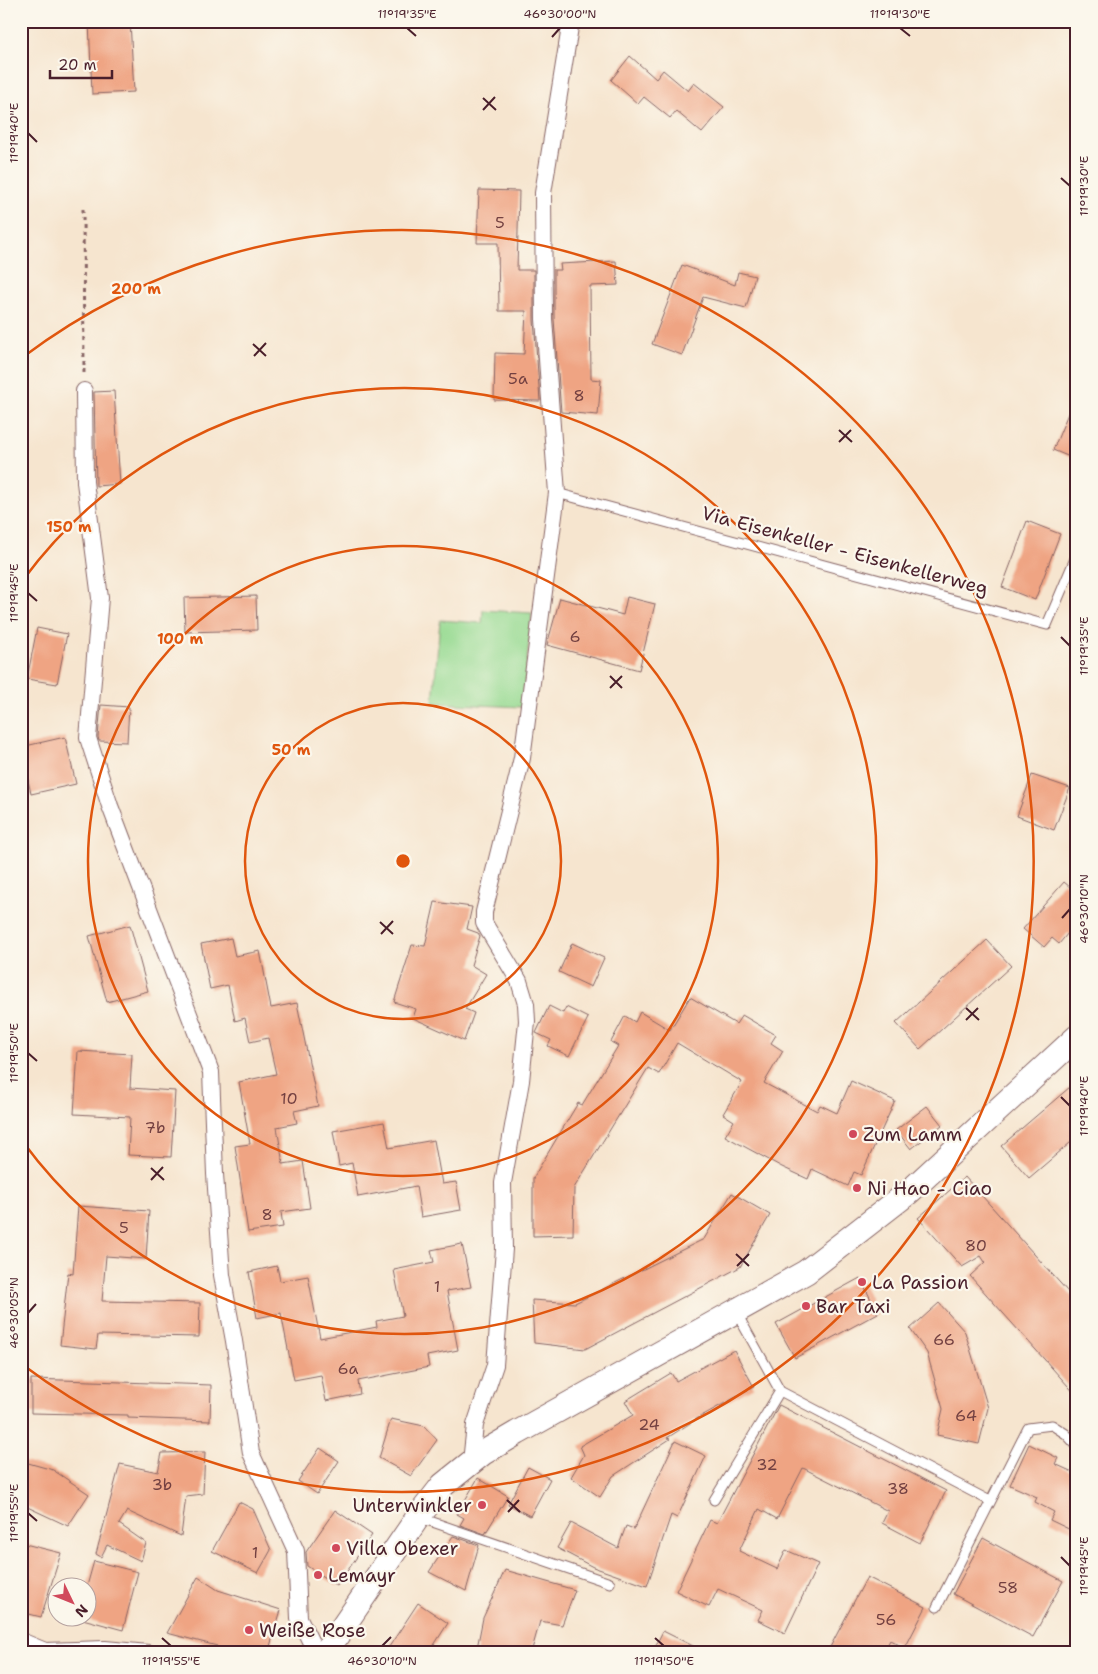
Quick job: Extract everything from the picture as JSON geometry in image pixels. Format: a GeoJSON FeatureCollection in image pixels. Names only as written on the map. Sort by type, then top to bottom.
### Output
{"type":"FeatureCollection","features":[{"type":"Feature","properties":{"kind":"main road"},"geometry":{"type":"LineString","coordinates":[[325,1653],[418,1517],[443,1485],[471,1462],[517,1433],[806,1272],[909,1192],[1077,1037]]}},
{"type":"Feature","properties":{"kind":"street"},"geometry":{"type":"LineString","coordinates":[[471,1462],[475,1425],[495,1365],[504,1248],[504,1182],[521,1081],[527,1022],[524,992],[512,967],[484,923],[484,912],[522,758],[557,493],[544,319],[543,193],[571,21]]}},
{"type":"Feature","properties":{"kind":"street"},"geometry":{"type":"LineString","coordinates":[[84,391],[84,482],[100,598],[88,738],[110,806],[211,1072],[215,1174],[222,1275],[251,1453],[296,1551],[298,1618],[316,1653]]}},
{"type":"Feature","properties":{"kind":"street"},"geometry":{"type":"LineString","coordinates":[[21,1641],[45,1651],[105,1649],[148,1653]]}},
{"type":"Feature","properties":{"kind":"lane","name":"Via Eisenkeller - Eisenkellerweg"},"geometry":{"type":"LineString","coordinates":[[557,493],[1047,625],[1077,554]]}},
{"type":"Feature","properties":{"kind":"lane"},"geometry":{"type":"LineString","coordinates":[[736,1312],[780,1391],[990,1501]]}},
{"type":"Feature","properties":{"kind":"lane"},"geometry":{"type":"LineString","coordinates":[[714,1500],[780,1391]]}},
{"type":"Feature","properties":{"kind":"lane"},"geometry":{"type":"LineString","coordinates":[[937,1607],[1028,1428],[1052,1425],[1066,1434],[1077,1446]]}},
{"type":"Feature","properties":{"kind":"lane"},"geometry":{"type":"LineString","coordinates":[[418,1517],[610,1583]]}},
{"type":"Feature","properties":{"kind":"path"},"geometry":{"type":"LineString","coordinates":[[83,209],[84,391]]}},
{"type":"Feature","properties":{"kind":"green space"},"geometry":{"type":"Polygon","coordinates":[[[483,610],[532,613],[522,707],[433,703],[440,620],[482,623],[483,610]]]}},
{"type":"Feature","properties":{"kind":"building"},"geometry":{"type":"Polygon","coordinates":[[[89,21],[130,21],[134,92],[92,94],[89,21]]]}},
{"type":"Feature","properties":{"kind":"building"},"geometry":{"type":"Polygon","coordinates":[[[630,56],[656,79],[663,70],[688,91],[694,83],[724,107],[702,133],[676,111],[670,118],[644,97],[638,104],[611,80],[630,56]]]}},
{"type":"Feature","properties":{"kind":"building"},"geometry":{"type":"Polygon","coordinates":[[[479,190],[519,191],[517,270],[534,270],[534,320],[540,401],[494,400],[495,353],[524,354],[526,311],[499,311],[498,243],[477,243],[479,190]]]}},
{"type":"Feature","properties":{"kind":"building"},"geometry":{"type":"Polygon","coordinates":[[[616,261],[618,285],[590,286],[591,379],[601,380],[598,415],[561,412],[554,319],[554,270],[561,270],[560,264],[616,261]]]}},
{"type":"Feature","properties":{"kind":"building"},"geometry":{"type":"Polygon","coordinates":[[[682,265],[735,285],[738,272],[755,276],[746,308],[703,297],[682,355],[652,344],[682,265]]]}},
{"type":"Feature","properties":{"kind":"building"},"geometry":{"type":"Polygon","coordinates":[[[114,391],[120,484],[96,486],[94,392],[114,391]]]}},
{"type":"Feature","properties":{"kind":"building"},"geometry":{"type":"Polygon","coordinates":[[[1077,395],[1077,460],[1053,450],[1077,395]]]}},
{"type":"Feature","properties":{"kind":"building"},"geometry":{"type":"Polygon","coordinates":[[[1027,521],[1060,534],[1035,600],[1002,587],[1027,521]]]}},
{"type":"Feature","properties":{"kind":"building"},"geometry":{"type":"Polygon","coordinates":[[[256,596],[257,630],[185,632],[184,598],[256,596]]]}},
{"type":"Feature","properties":{"kind":"building"},"geometry":{"type":"Polygon","coordinates":[[[627,597],[655,604],[639,670],[547,645],[560,598],[623,615],[627,597]]]}},
{"type":"Feature","properties":{"kind":"building"},"geometry":{"type":"Polygon","coordinates":[[[37,628],[67,634],[57,684],[27,679],[37,628]]]}},
{"type":"Feature","properties":{"kind":"building"},"geometry":{"type":"Polygon","coordinates":[[[101,705],[129,707],[127,742],[99,741],[101,705]]]}},
{"type":"Feature","properties":{"kind":"building"},"geometry":{"type":"Polygon","coordinates":[[[65,737],[76,784],[31,794],[21,747],[65,737]]]}},
{"type":"Feature","properties":{"kind":"building"},"geometry":{"type":"Polygon","coordinates":[[[1032,775],[1070,788],[1054,830],[1017,816],[1032,775]]]}},
{"type":"Feature","properties":{"kind":"building"},"geometry":{"type":"Polygon","coordinates":[[[1064,882],[1077,893],[1077,940],[1068,933],[1059,944],[1052,938],[1044,947],[1023,929],[1064,882]]]}},
{"type":"Feature","properties":{"kind":"building"},"geometry":{"type":"Polygon","coordinates":[[[435,902],[472,907],[467,929],[478,933],[480,936],[471,965],[486,974],[465,1009],[474,1013],[464,1041],[413,1018],[416,1009],[394,1002],[412,945],[425,946],[435,902]]]}},
{"type":"Feature","properties":{"kind":"building"},"geometry":{"type":"Polygon","coordinates":[[[130,925],[148,991],[107,1002],[89,936],[130,925]]]}},
{"type":"Feature","properties":{"kind":"building"},"geometry":{"type":"Polygon","coordinates":[[[231,938],[235,956],[260,951],[271,1008],[297,1003],[318,1106],[294,1111],[297,1123],[277,1127],[283,1164],[303,1161],[310,1208],[281,1212],[283,1227],[248,1232],[235,1146],[250,1144],[239,1082],[276,1074],[268,1038],[250,1042],[245,1018],[235,1021],[228,985],[210,989],[201,944],[231,938]]]}},
{"type":"Feature","properties":{"kind":"building"},"geometry":{"type":"Polygon","coordinates":[[[987,940],[1011,966],[920,1049],[896,1023],[987,940]]]}},
{"type":"Feature","properties":{"kind":"building"},"geometry":{"type":"Polygon","coordinates":[[[572,943],[604,958],[591,987],[559,972],[572,943]]]}},
{"type":"Feature","properties":{"kind":"building"},"geometry":{"type":"Polygon","coordinates":[[[690,997],[736,1024],[742,1015],[776,1035],[771,1043],[783,1051],[764,1083],[817,1111],[820,1105],[837,1113],[851,1081],[895,1101],[861,1175],[854,1172],[848,1186],[812,1169],[808,1179],[725,1136],[734,1121],[723,1114],[742,1082],[677,1043],[659,1074],[648,1068],[574,1188],[573,1235],[533,1236],[533,1178],[578,1103],[582,1105],[618,1046],[611,1042],[625,1016],[635,1022],[640,1012],[670,1030],[690,997]]]}},
{"type":"Feature","properties":{"kind":"building"},"geometry":{"type":"Polygon","coordinates":[[[549,1006],[563,1013],[566,1007],[588,1018],[569,1056],[548,1046],[551,1040],[536,1033],[549,1006]]]}},
{"type":"Feature","properties":{"kind":"building"},"geometry":{"type":"Polygon","coordinates":[[[78,1051],[132,1054],[130,1088],[175,1091],[171,1157],[128,1155],[130,1117],[74,1114],[78,1051]]]}},
{"type":"Feature","properties":{"kind":"building"},"geometry":{"type":"Polygon","coordinates":[[[1077,1081],[1077,1137],[1029,1178],[1001,1146],[1077,1081]]]}},
{"type":"Feature","properties":{"kind":"building"},"geometry":{"type":"Polygon","coordinates":[[[927,1106],[942,1125],[911,1149],[896,1130],[927,1106]]]}},
{"type":"Feature","properties":{"kind":"building"},"geometry":{"type":"Polygon","coordinates":[[[384,1122],[389,1148],[434,1140],[442,1184],[456,1182],[461,1210],[421,1217],[416,1186],[358,1197],[352,1163],[339,1166],[333,1131],[384,1122]]]}},
{"type":"Feature","properties":{"kind":"building"},"geometry":{"type":"Polygon","coordinates":[[[965,1177],[1077,1302],[1077,1396],[970,1276],[985,1262],[981,1256],[962,1267],[918,1218],[965,1177]]]}},
{"type":"Feature","properties":{"kind":"building"},"geometry":{"type":"Polygon","coordinates":[[[732,1193],[770,1215],[740,1267],[585,1349],[534,1343],[532,1300],[575,1303],[704,1239],[732,1193]]]}},
{"type":"Feature","properties":{"kind":"building"},"geometry":{"type":"Polygon","coordinates":[[[78,1206],[149,1211],[146,1259],[106,1256],[102,1301],[200,1303],[199,1337],[98,1335],[96,1349],[60,1345],[68,1273],[73,1274],[78,1206]]]}},
{"type":"Feature","properties":{"kind":"building"},"geometry":{"type":"Polygon","coordinates":[[[462,1244],[471,1287],[447,1291],[458,1350],[427,1356],[429,1367],[358,1381],[360,1394],[326,1401],[321,1375],[294,1380],[281,1313],[257,1318],[249,1272],[277,1266],[280,1281],[308,1276],[320,1338],[377,1327],[376,1321],[403,1316],[394,1270],[434,1262],[431,1250],[462,1244]]]}},
{"type":"Feature","properties":{"kind":"building"},"geometry":{"type":"Polygon","coordinates":[[[860,1278],[878,1313],[795,1358],[776,1324],[860,1278]]]}},
{"type":"Feature","properties":{"kind":"building"},"geometry":{"type":"Polygon","coordinates":[[[939,1303],[965,1332],[988,1408],[979,1444],[937,1435],[943,1409],[927,1353],[910,1329],[939,1303]]]}},
{"type":"Feature","properties":{"kind":"building"},"geometry":{"type":"Polygon","coordinates":[[[734,1350],[754,1387],[698,1418],[667,1438],[670,1439],[613,1476],[600,1497],[571,1477],[584,1455],[580,1446],[633,1415],[625,1401],[671,1373],[676,1381],[734,1350]]]}},
{"type":"Feature","properties":{"kind":"building"},"geometry":{"type":"Polygon","coordinates":[[[31,1379],[211,1385],[210,1421],[128,1418],[128,1415],[31,1413],[31,1379]]]}},
{"type":"Feature","properties":{"kind":"building"},"geometry":{"type":"Polygon","coordinates":[[[779,1405],[946,1491],[920,1543],[882,1523],[888,1511],[803,1468],[777,1519],[759,1509],[739,1551],[777,1569],[786,1550],[818,1564],[785,1633],[758,1620],[763,1610],[718,1589],[709,1607],[676,1591],[710,1520],[717,1523],[779,1405]]]}},
{"type":"Feature","properties":{"kind":"building"},"geometry":{"type":"Polygon","coordinates":[[[391,1419],[424,1426],[437,1440],[411,1476],[379,1458],[391,1419]]]}},
{"type":"Feature","properties":{"kind":"building"},"geometry":{"type":"Polygon","coordinates":[[[675,1441],[706,1456],[677,1518],[671,1515],[647,1586],[593,1567],[557,1548],[571,1523],[618,1548],[626,1526],[634,1529],[675,1441]]]}},
{"type":"Feature","properties":{"kind":"building"},"geometry":{"type":"Polygon","coordinates":[[[1029,1444],[1058,1458],[1055,1464],[1077,1474],[1077,1533],[1050,1520],[1054,1512],[1035,1502],[1037,1497],[1010,1485],[1029,1444]]]}},
{"type":"Feature","properties":{"kind":"building"},"geometry":{"type":"Polygon","coordinates":[[[320,1448],[339,1461],[317,1494],[298,1481],[320,1448]]]}},
{"type":"Feature","properties":{"kind":"building"},"geometry":{"type":"Polygon","coordinates":[[[205,1452],[203,1494],[186,1496],[181,1536],[127,1511],[119,1524],[146,1543],[141,1561],[107,1545],[101,1557],[96,1554],[120,1464],[158,1472],[162,1453],[205,1452]]]}},
{"type":"Feature","properties":{"kind":"building"},"geometry":{"type":"Polygon","coordinates":[[[21,1461],[53,1470],[89,1494],[68,1526],[21,1504],[21,1461]]]}},
{"type":"Feature","properties":{"kind":"building"},"geometry":{"type":"Polygon","coordinates":[[[528,1467],[550,1479],[530,1516],[508,1504],[528,1467]]]}},
{"type":"Feature","properties":{"kind":"building","name":"Unterwinkler"},"geometry":{"type":"Polygon","coordinates":[[[478,1478],[508,1496],[485,1534],[460,1525],[464,1518],[457,1514],[478,1478]]]}},
{"type":"Feature","properties":{"kind":"building"},"geometry":{"type":"Polygon","coordinates":[[[239,1502],[253,1509],[271,1550],[258,1573],[212,1551],[239,1502]]]}},
{"type":"Feature","properties":{"kind":"building","name":"Villa Obexer"},"geometry":{"type":"Polygon","coordinates":[[[335,1510],[372,1535],[337,1586],[307,1566],[306,1552],[335,1510]]]}},
{"type":"Feature","properties":{"kind":"building"},"geometry":{"type":"Polygon","coordinates":[[[453,1536],[479,1545],[466,1591],[429,1572],[453,1536]]]}},
{"type":"Feature","properties":{"kind":"building"},"geometry":{"type":"Polygon","coordinates":[[[983,1538],[1063,1581],[1033,1637],[953,1594],[983,1538]]]}},
{"type":"Feature","properties":{"kind":"building"},"geometry":{"type":"Polygon","coordinates":[[[21,1543],[61,1553],[54,1576],[48,1576],[48,1595],[41,1617],[21,1612],[21,1543]]]}},
{"type":"Feature","properties":{"kind":"building"},"geometry":{"type":"Polygon","coordinates":[[[94,1561],[138,1572],[123,1630],[98,1623],[98,1576],[90,1576],[94,1561]]]}},
{"type":"Feature","properties":{"kind":"building"},"geometry":{"type":"Polygon","coordinates":[[[505,1570],[575,1590],[562,1625],[540,1621],[531,1653],[476,1653],[483,1618],[505,1570]]]}},
{"type":"Feature","properties":{"kind":"building"},"geometry":{"type":"Polygon","coordinates":[[[198,1577],[218,1590],[281,1610],[268,1653],[226,1653],[216,1650],[217,1646],[167,1633],[198,1577]]]}},
{"type":"Feature","properties":{"kind":"building"},"geometry":{"type":"Polygon","coordinates":[[[867,1577],[926,1607],[905,1648],[890,1640],[883,1653],[827,1653],[867,1577]]]}},
{"type":"Feature","properties":{"kind":"building"},"geometry":{"type":"Polygon","coordinates":[[[418,1603],[448,1623],[429,1653],[385,1653],[418,1603]]]}},
{"type":"Feature","properties":{"kind":"building"},"geometry":{"type":"Polygon","coordinates":[[[663,1631],[707,1653],[652,1653],[663,1631]]]}},
{"type":"Feature","properties":{"kind":"place","name":"Zum Lamm"},"geometry":{"type":"Point","coordinates":[853,1134]}},
{"type":"Feature","properties":{"kind":"place","name":"Ni Hao - Ciao"},"geometry":{"type":"Point","coordinates":[857,1188]}},
{"type":"Feature","properties":{"kind":"place","name":"La Passion"},"geometry":{"type":"Point","coordinates":[862,1282]}},
{"type":"Feature","properties":{"kind":"place","name":"Bar Taxi"},"geometry":{"type":"Point","coordinates":[806,1306]}},
{"type":"Feature","properties":{"kind":"place","name":"Unterwinkler"},"geometry":{"type":"Point","coordinates":[482,1505]}},
{"type":"Feature","properties":{"kind":"place","name":"Villa Obexer"},"geometry":{"type":"Point","coordinates":[336,1548]}},
{"type":"Feature","properties":{"kind":"place","name":"Lemayr"},"geometry":{"type":"Point","coordinates":[318,1575]}},
{"type":"Feature","properties":{"kind":"place","name":"Weiße Rose"},"geometry":{"type":"Point","coordinates":[249,1630]}}]}
